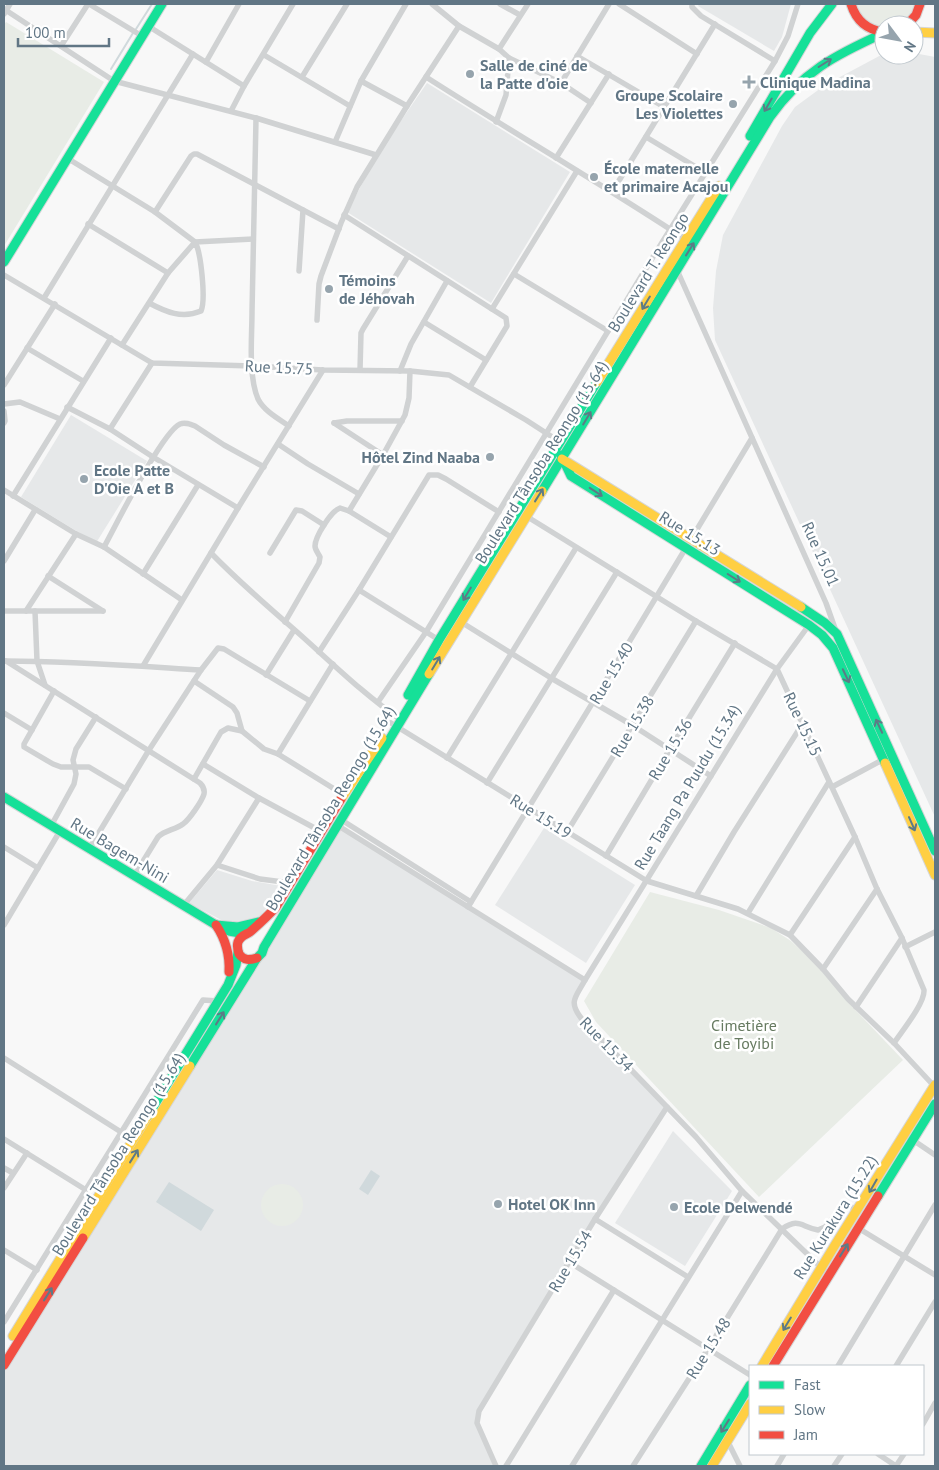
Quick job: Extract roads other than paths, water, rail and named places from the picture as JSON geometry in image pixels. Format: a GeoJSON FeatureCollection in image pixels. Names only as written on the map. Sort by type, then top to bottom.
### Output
{"type":"FeatureCollection","features":[{"type":"Feature","properties":{"kind":"main road"},"geometry":{"type":"LineString","coordinates":[[4,262],[114,82],[137,33],[148,26],[162,4]]}},
{"type":"Feature","properties":{"kind":"main road"},"geometry":{"type":"LineString","coordinates":[[810,33],[823,4]]}},
{"type":"Feature","properties":{"kind":"main road","name":"Boulevard T. Reongo"},"geometry":{"type":"LineString","coordinates":[[335,820],[344,795],[396,722],[439,640],[745,144],[810,33],[832,4]]}},
{"type":"Feature","properties":{"kind":"main road"},"geometry":{"type":"LineString","coordinates":[[850,4],[855,16],[864,26],[874,31]]}},
{"type":"Feature","properties":{"kind":"main road","name":"Boulevard Tânsoba Reongo (15.64)"},"geometry":{"type":"LineString","coordinates":[[4,1365],[257,958],[262,953],[335,820],[562,459],[770,117],[794,86],[812,71],[827,61],[874,38]]}},
{"type":"Feature","properties":{"kind":"main road","name":"Rue 15.13"},"geometry":{"type":"LineString","coordinates":[[560,442],[562,459],[571,476],[809,625]]}},
{"type":"Feature","properties":{"kind":"main road","name":"Rue 15.13"},"geometry":{"type":"LineString","coordinates":[[562,459],[814,615],[825,622],[837,634]]}},
{"type":"Feature","properties":{"kind":"main road","name":"Rue 15.01"},"geometry":{"type":"LineString","coordinates":[[809,625],[821,634],[833,648],[935,851]]}},
{"type":"Feature","properties":{"kind":"main road","name":"Rue 15.01"},"geometry":{"type":"LineString","coordinates":[[837,634],[935,875]]}},
{"type":"Feature","properties":{"kind":"main road","name":"Rue Bagem-Nini"},"geometry":{"type":"LineString","coordinates":[[4,797],[218,926]]}},
{"type":"Feature","properties":{"kind":"main road"},"geometry":{"type":"LineString","coordinates":[[4,1351],[220,997],[234,971],[240,939],[265,919],[276,907],[326,835]]}},
{"type":"Feature","properties":{"kind":"main road"},"geometry":{"type":"LineString","coordinates":[[218,926],[239,927],[265,919]]}},
{"type":"Feature","properties":{"kind":"main road"},"geometry":{"type":"LineString","coordinates":[[218,926],[236,933],[259,936],[264,947]]}},
{"type":"Feature","properties":{"kind":"main road"},"geometry":{"type":"LineString","coordinates":[[218,926],[232,938],[246,959],[257,958]]}},
{"type":"Feature","properties":{"kind":"main road"},"geometry":{"type":"LineString","coordinates":[[218,926],[230,956],[228,975],[220,997]]}},
{"type":"Feature","properties":{"kind":"main road","name":"Rue Kurakura (15.22)"},"geometry":{"type":"LineString","coordinates":[[763,1365],[935,1085]]}},
{"type":"Feature","properties":{"kind":"main road","name":"Rue Kurakura (15.22)"},"geometry":{"type":"LineString","coordinates":[[774,1365],[935,1104]]}},
{"type":"Feature","properties":{"kind":"main road"},"geometry":{"type":"LineString","coordinates":[[701,1466],[749,1388]]}},
{"type":"Feature","properties":{"kind":"main road"},"geometry":{"type":"LineString","coordinates":[[712,1466],[749,1406]]}},
{"type":"Feature","properties":{"kind":"street"},"geometry":{"type":"LineString","coordinates":[[10,4],[4,11],[61,46],[114,82],[256,118],[376,155]]}},
{"type":"Feature","properties":{"kind":"street"},"geometry":{"type":"LineString","coordinates":[[61,46],[89,4],[137,33]]}},
{"type":"Feature","properties":{"kind":"street"},"geometry":{"type":"LineString","coordinates":[[206,62],[239,4]]}},
{"type":"Feature","properties":{"kind":"street"},"geometry":{"type":"LineString","coordinates":[[231,112],[244,86],[293,4]]}},
{"type":"Feature","properties":{"kind":"street"},"geometry":{"type":"LineString","coordinates":[[302,77],[348,4]]}},
{"type":"Feature","properties":{"kind":"street"},"geometry":{"type":"LineString","coordinates":[[335,142],[361,81],[406,4]]}},
{"type":"Feature","properties":{"kind":"street"},"geometry":{"type":"LineString","coordinates":[[432,4],[458,26],[499,49],[509,58],[561,83],[591,102]]}},
{"type":"Feature","properties":{"kind":"street"},"geometry":{"type":"LineString","coordinates":[[500,4],[520,15]]}},
{"type":"Feature","properties":{"kind":"street"},"geometry":{"type":"LineString","coordinates":[[499,49],[528,4]]}},
{"type":"Feature","properties":{"kind":"street"},"geometry":{"type":"LineString","coordinates":[[561,83],[610,4]]}},
{"type":"Feature","properties":{"kind":"street"},"geometry":{"type":"LineString","coordinates":[[619,4],[696,54]]}},
{"type":"Feature","properties":{"kind":"street"},"geometry":{"type":"LineString","coordinates":[[692,4],[696,11],[775,61]]}},
{"type":"Feature","properties":{"kind":"street"},"geometry":{"type":"LineString","coordinates":[[378,702],[426,632],[608,331],[775,61],[788,36],[798,4]]}},
{"type":"Feature","properties":{"kind":"street"},"geometry":{"type":"LineString","coordinates":[[612,192],[715,24]]}},
{"type":"Feature","properties":{"kind":"street"},"geometry":{"type":"LineString","coordinates":[[148,26],[244,86]]}},
{"type":"Feature","properties":{"kind":"street"},"geometry":{"type":"LineString","coordinates":[[317,320],[319,284],[344,215],[357,187],[458,26]]}},
{"type":"Feature","properties":{"kind":"street"},"geometry":{"type":"LineString","coordinates":[[44,298],[193,54]]}},
{"type":"Feature","properties":{"kind":"street"},"geometry":{"type":"LineString","coordinates":[[264,55],[350,106]]}},
{"type":"Feature","properties":{"kind":"street"},"geometry":{"type":"LineString","coordinates":[[578,56],[664,108]]}},
{"type":"Feature","properties":{"kind":"street"},"geometry":{"type":"LineString","coordinates":[[496,122],[506,95],[509,58]]}},
{"type":"Feature","properties":{"kind":"street"},"geometry":{"type":"LineString","coordinates":[[556,158],[609,74]]}},
{"type":"Feature","properties":{"kind":"street"},"geometry":{"type":"LineString","coordinates":[[426,77],[685,239]]}},
{"type":"Feature","properties":{"kind":"street"},"geometry":{"type":"LineString","coordinates":[[361,81],[407,106]]}},
{"type":"Feature","properties":{"kind":"street"},"geometry":{"type":"LineString","coordinates":[[256,118],[252,366],[255,390],[260,404],[289,426]]}},
{"type":"Feature","properties":{"kind":"street"},"geometry":{"type":"LineString","coordinates":[[646,137],[706,173]]}},
{"type":"Feature","properties":{"kind":"street"},"geometry":{"type":"LineString","coordinates":[[155,212],[191,156],[197,154],[254,186],[339,229]]}},
{"type":"Feature","properties":{"kind":"street"},"geometry":{"type":"LineString","coordinates":[[67,158],[155,212],[195,242],[199,251],[203,290],[203,306],[201,311],[180,315],[169,313],[149,303]]}},
{"type":"Feature","properties":{"kind":"street"},"geometry":{"type":"LineString","coordinates":[[492,309],[577,171]]}},
{"type":"Feature","properties":{"kind":"street"},"geometry":{"type":"LineString","coordinates":[[299,272],[303,210]]}},
{"type":"Feature","properties":{"kind":"street"},"geometry":{"type":"LineString","coordinates":[[344,215],[506,318],[507,326],[470,387]]}},
{"type":"Feature","properties":{"kind":"street"},"geometry":{"type":"LineString","coordinates":[[88,224],[168,274]]}},
{"type":"Feature","properties":{"kind":"street"},"geometry":{"type":"LineString","coordinates":[[122,345],[168,274],[195,242],[253,239]]}},
{"type":"Feature","properties":{"kind":"street"},"geometry":{"type":"LineString","coordinates":[[360,370],[361,333],[408,256]]}},
{"type":"Feature","properties":{"kind":"street","name":"Rue 15.01"},"geometry":{"type":"LineString","coordinates":[[677,270],[826,603],[837,634]]}},
{"type":"Feature","properties":{"kind":"street"},"geometry":{"type":"LineString","coordinates":[[514,274],[608,331]]}},
{"type":"Feature","properties":{"kind":"street","name":"Rue 15.75"},"geometry":{"type":"LineString","coordinates":[[4,275],[152,363],[323,370],[410,371],[449,375],[560,442]]}},
{"type":"Feature","properties":{"kind":"street"},"geometry":{"type":"LineString","coordinates":[[400,371],[411,344],[447,281]]}},
{"type":"Feature","properties":{"kind":"street"},"geometry":{"type":"LineString","coordinates":[[4,385],[55,304]]}},
{"type":"Feature","properties":{"kind":"street"},"geometry":{"type":"LineString","coordinates":[[424,322],[486,360]]}},
{"type":"Feature","properties":{"kind":"street"},"geometry":{"type":"LineString","coordinates":[[13,496],[111,338]]}},
{"type":"Feature","properties":{"kind":"street"},"geometry":{"type":"LineString","coordinates":[[27,348],[83,381]]}},
{"type":"Feature","properties":{"kind":"street"},"geometry":{"type":"LineString","coordinates":[[110,429],[152,363]]}},
{"type":"Feature","properties":{"kind":"street"},"geometry":{"type":"LineString","coordinates":[[143,666],[323,370]]}},
{"type":"Feature","properties":{"kind":"street"},"geometry":{"type":"LineString","coordinates":[[349,511],[384,455],[405,415],[409,398],[410,371]]}},
{"type":"Feature","properties":{"kind":"street"},"geometry":{"type":"LineString","coordinates":[[4,404],[20,402],[60,420]]}},
{"type":"Feature","properties":{"kind":"street"},"geometry":{"type":"LineString","coordinates":[[67,407],[110,429],[238,508]]}},
{"type":"Feature","properties":{"kind":"street"},"geometry":{"type":"LineString","coordinates":[[4,411],[4,423]]}},
{"type":"Feature","properties":{"kind":"street"},"geometry":{"type":"LineString","coordinates":[[384,455],[334,423],[348,421],[402,421]]}},
{"type":"Feature","properties":{"kind":"street"},"geometry":{"type":"LineString","coordinates":[[104,547],[153,457],[175,427],[185,423],[195,426],[264,466]]}},
{"type":"Feature","properties":{"kind":"street","name":"Rue 15.40"},"geometry":{"type":"LineString","coordinates":[[470,904],[752,438]]}},
{"type":"Feature","properties":{"kind":"street"},"geometry":{"type":"LineString","coordinates":[[278,444],[360,494]]}},
{"type":"Feature","properties":{"kind":"street"},"geometry":{"type":"LineString","coordinates":[[319,652],[360,590],[429,475],[433,474],[446,479],[499,512]]}},
{"type":"Feature","properties":{"kind":"street"},"geometry":{"type":"LineString","coordinates":[[143,574],[198,485]]}},
{"type":"Feature","properties":{"kind":"street"},"geometry":{"type":"LineString","coordinates":[[4,490],[76,534],[104,547],[182,600]]}},
{"type":"Feature","properties":{"kind":"street"},"geometry":{"type":"LineString","coordinates":[[285,622],[319,563],[320,557],[315,549],[315,544],[324,525],[336,510],[340,508],[349,511],[391,537]]}},
{"type":"Feature","properties":{"kind":"street"},"geometry":{"type":"LineString","coordinates":[[4,561],[35,510]]}},
{"type":"Feature","properties":{"kind":"street"},"geometry":{"type":"LineString","coordinates":[[270,553],[296,510],[302,511],[324,525]]}},
{"type":"Feature","properties":{"kind":"street"},"geometry":{"type":"LineString","coordinates":[[526,516],[777,669]]}},
{"type":"Feature","properties":{"kind":"street"},"geometry":{"type":"LineString","coordinates":[[26,611],[76,534]]}},
{"type":"Feature","properties":{"kind":"street"},"geometry":{"type":"LineString","coordinates":[[4,547],[10,551]]}},
{"type":"Feature","properties":{"kind":"street"},"geometry":{"type":"LineString","coordinates":[[447,758],[576,548]]}},
{"type":"Feature","properties":{"kind":"street","name":"Rue 15.19"},"geometry":{"type":"LineString","coordinates":[[211,553],[236,579],[378,702],[396,722],[447,758],[647,881],[748,914],[790,935]]}},
{"type":"Feature","properties":{"kind":"street"},"geometry":{"type":"LineString","coordinates":[[487,782],[618,572]]}},
{"type":"Feature","properties":{"kind":"street"},"geometry":{"type":"LineString","coordinates":[[4,611],[103,611],[48,576]]}},
{"type":"Feature","properties":{"kind":"street"},"geometry":{"type":"LineString","coordinates":[[360,590],[439,640]]}},
{"type":"Feature","properties":{"kind":"street"},"geometry":{"type":"LineString","coordinates":[[35,611],[37,661],[46,685]]}},
{"type":"Feature","properties":{"kind":"street","name":"Rue 15.38"},"geometry":{"type":"LineString","coordinates":[[567,832],[696,620]]}},
{"type":"Feature","properties":{"kind":"street"},"geometry":{"type":"LineString","coordinates":[[460,622],[632,725],[711,776]]}},
{"type":"Feature","properties":{"kind":"street","name":"Rue Taang Pa Puudu (15.34)"},"geometry":{"type":"LineString","coordinates":[[585,980],[777,669],[809,625]]}},
{"type":"Feature","properties":{"kind":"street"},"geometry":{"type":"LineString","coordinates":[[266,675],[294,630]]}},
{"type":"Feature","properties":{"kind":"street","name":"Rue 15.36"},"geometry":{"type":"LineString","coordinates":[[606,856],[735,643]]}},
{"type":"Feature","properties":{"kind":"street"},"geometry":{"type":"LineString","coordinates":[[89,849],[149,750],[201,670],[218,648],[222,648],[310,702]]}},
{"type":"Feature","properties":{"kind":"street"},"geometry":{"type":"LineString","coordinates":[[5,661],[201,670]]}},
{"type":"Feature","properties":{"kind":"street"},"geometry":{"type":"LineString","coordinates":[[5,661],[149,750],[203,786],[204,792],[201,800],[184,824],[161,833],[134,876]]}},
{"type":"Feature","properties":{"kind":"street"},"geometry":{"type":"LineString","coordinates":[[278,754],[333,664]]}},
{"type":"Feature","properties":{"kind":"street","name":"Rue 15.15"},"geometry":{"type":"LineString","coordinates":[[777,669],[877,889],[902,938],[924,990],[922,1002],[894,1043]]}},
{"type":"Feature","properties":{"kind":"street"},"geometry":{"type":"LineString","coordinates":[[194,681],[233,707],[237,713],[242,731]]}},
{"type":"Feature","properties":{"kind":"street"},"geometry":{"type":"LineString","coordinates":[[54,691],[24,744],[26,750],[62,767],[89,767],[126,789]]}},
{"type":"Feature","properties":{"kind":"street"},"geometry":{"type":"LineString","coordinates":[[4,713],[32,730]]}},
{"type":"Feature","properties":{"kind":"street"},"geometry":{"type":"LineString","coordinates":[[50,826],[74,784],[76,774],[73,760],[76,749],[96,717]]}},
{"type":"Feature","properties":{"kind":"street"},"geometry":{"type":"LineString","coordinates":[[696,896],[803,723]]}},
{"type":"Feature","properties":{"kind":"street"},"geometry":{"type":"LineString","coordinates":[[194,779],[221,732],[228,728],[242,731],[264,749],[278,754],[344,795]]}},
{"type":"Feature","properties":{"kind":"street"},"geometry":{"type":"LineString","coordinates":[[748,914],[830,784],[888,757]]}},
{"type":"Feature","properties":{"kind":"street"},"geometry":{"type":"LineString","coordinates":[[203,764],[326,835]]}},
{"type":"Feature","properties":{"kind":"street"},"geometry":{"type":"LineString","coordinates":[[182,906],[217,865],[259,798]]}},
{"type":"Feature","properties":{"kind":"street"},"geometry":{"type":"LineString","coordinates":[[335,820],[470,904],[585,980]]}},
{"type":"Feature","properties":{"kind":"street"},"geometry":{"type":"LineString","coordinates":[[4,925],[60,831]]}},
{"type":"Feature","properties":{"kind":"street"},"geometry":{"type":"LineString","coordinates":[[855,838],[790,935],[856,1007],[935,1085]]}},
{"type":"Feature","properties":{"kind":"street"},"geometry":{"type":"LineString","coordinates":[[4,847],[38,868]]}},
{"type":"Feature","properties":{"kind":"street"},"geometry":{"type":"LineString","coordinates":[[217,865],[260,878],[291,883]]}},
{"type":"Feature","properties":{"kind":"street"},"geometry":{"type":"LineString","coordinates":[[823,970],[877,889]]}},
{"type":"Feature","properties":{"kind":"street"},"geometry":{"type":"LineString","coordinates":[[905,947],[935,932]]}},
{"type":"Feature","properties":{"kind":"street"},"geometry":{"type":"LineString","coordinates":[[856,1007],[902,938]]}},
{"type":"Feature","properties":{"kind":"street","name":"Rue 15.34"},"geometry":{"type":"LineString","coordinates":[[585,980],[573,1004],[574,1009],[581,1018],[696,1137],[742,1191],[829,1275]]}},
{"type":"Feature","properties":{"kind":"street"},"geometry":{"type":"LineString","coordinates":[[4,1322],[203,1000],[220,997]]}},
{"type":"Feature","properties":{"kind":"street"},"geometry":{"type":"LineString","coordinates":[[4,1058],[122,1132]]}},
{"type":"Feature","properties":{"kind":"street","name":"Rue 15.54"},"geometry":{"type":"LineString","coordinates":[[496,1466],[477,1423],[479,1410],[595,1219],[667,1107]]}},
{"type":"Feature","properties":{"kind":"street"},"geometry":{"type":"LineString","coordinates":[[904,1134],[935,1155]]}},
{"type":"Feature","properties":{"kind":"street"},"geometry":{"type":"LineString","coordinates":[[4,1139],[86,1190]]}},
{"type":"Feature","properties":{"kind":"street"},"geometry":{"type":"LineString","coordinates":[[4,1188],[27,1153]]}},
{"type":"Feature","properties":{"kind":"street"},"geometry":{"type":"LineString","coordinates":[[4,1168],[13,1173]]}},
{"type":"Feature","properties":{"kind":"street"},"geometry":{"type":"LineString","coordinates":[[572,1466],[742,1191]]}},
{"type":"Feature","properties":{"kind":"street"},"geometry":{"type":"LineString","coordinates":[[782,1229],[795,1222],[818,1230],[825,1227],[845,1204],[858,1210]]}},
{"type":"Feature","properties":{"kind":"street"},"geometry":{"type":"LineString","coordinates":[[839,1365],[935,1205]]}},
{"type":"Feature","properties":{"kind":"street"},"geometry":{"type":"LineString","coordinates":[[595,1219],[688,1277]]}},
{"type":"Feature","properties":{"kind":"street"},"geometry":{"type":"LineString","coordinates":[[858,1228],[935,1275]]}},
{"type":"Feature","properties":{"kind":"street","name":"Rue 15.48"},"geometry":{"type":"LineString","coordinates":[[632,1466],[708,1349],[782,1229]]}},
{"type":"Feature","properties":{"kind":"street"},"geometry":{"type":"LineString","coordinates":[[4,1250],[37,1270]]}},
{"type":"Feature","properties":{"kind":"street"},"geometry":{"type":"LineString","coordinates":[[569,1262],[749,1373]]}},
{"type":"Feature","properties":{"kind":"street"},"geometry":{"type":"LineString","coordinates":[[506,1466],[614,1290]]}},
{"type":"Feature","properties":{"kind":"street"},"geometry":{"type":"LineString","coordinates":[[897,1365],[935,1302]]}},
{"type":"Feature","properties":{"kind":"street"},"geometry":{"type":"LineString","coordinates":[[924,1422],[935,1403]]}},
{"type":"Feature","properties":{"kind":"street"},"geometry":{"type":"LineString","coordinates":[[728,1440],[740,1466]]}},
{"type":"Feature","properties":{"kind":"street"},"geometry":{"type":"LineString","coordinates":[[777,1466],[783,1455]]}},
{"type":"Feature","properties":{"kind":"street"},"geometry":{"type":"LineString","coordinates":[[834,1466],[841,1455]]}},
{"type":"Feature","properties":{"kind":"street"},"geometry":{"type":"LineString","coordinates":[[880,1455],[896,1466],[903,1455]]}},
{"type":"Feature","properties":{"kind":"waterway"},"geometry":{"type":"LineString","coordinates":[[136,29],[152,4]]}},
{"type":"Feature","properties":{"kind":"waterway"},"geometry":{"type":"LineString","coordinates":[[111,69],[133,33]]}},
{"type":"Feature","properties":{"kind":"place","name":"Salle de ciné de la Patte d'oie"},"geometry":{"type":"Point","coordinates":[470,74]}},
{"type":"Feature","properties":{"kind":"place","name":"Clinique Madina"},"geometry":{"type":"Point","coordinates":[749,82]}},
{"type":"Feature","properties":{"kind":"place","name":"Groupe Scolaire Les Violettes"},"geometry":{"type":"Point","coordinates":[733,104]}},
{"type":"Feature","properties":{"kind":"place","name":"École maternelle et primaire Acajou"},"geometry":{"type":"Point","coordinates":[594,177]}},
{"type":"Feature","properties":{"kind":"place","name":"Témoins de Jéhovah"},"geometry":{"type":"Point","coordinates":[329,289]}},
{"type":"Feature","properties":{"kind":"place","name":"Hôtel Zind Naaba"},"geometry":{"type":"Point","coordinates":[490,457]}},
{"type":"Feature","properties":{"kind":"place","name":"Ecole Patte D'Oie A et B"},"geometry":{"type":"Point","coordinates":[84,479]}},
{"type":"Feature","properties":{"kind":"place","name":"Hotel OK Inn"},"geometry":{"type":"Point","coordinates":[498,1204]}},
{"type":"Feature","properties":{"kind":"place","name":"Ecole Delwendé"},"geometry":{"type":"Point","coordinates":[674,1207]}},
{"type":"Feature","properties":{"kind":"park label","name":"Cimetière de Toyibi"},"geometry":{"type":"Point","coordinates":[744,1034]}}]}
